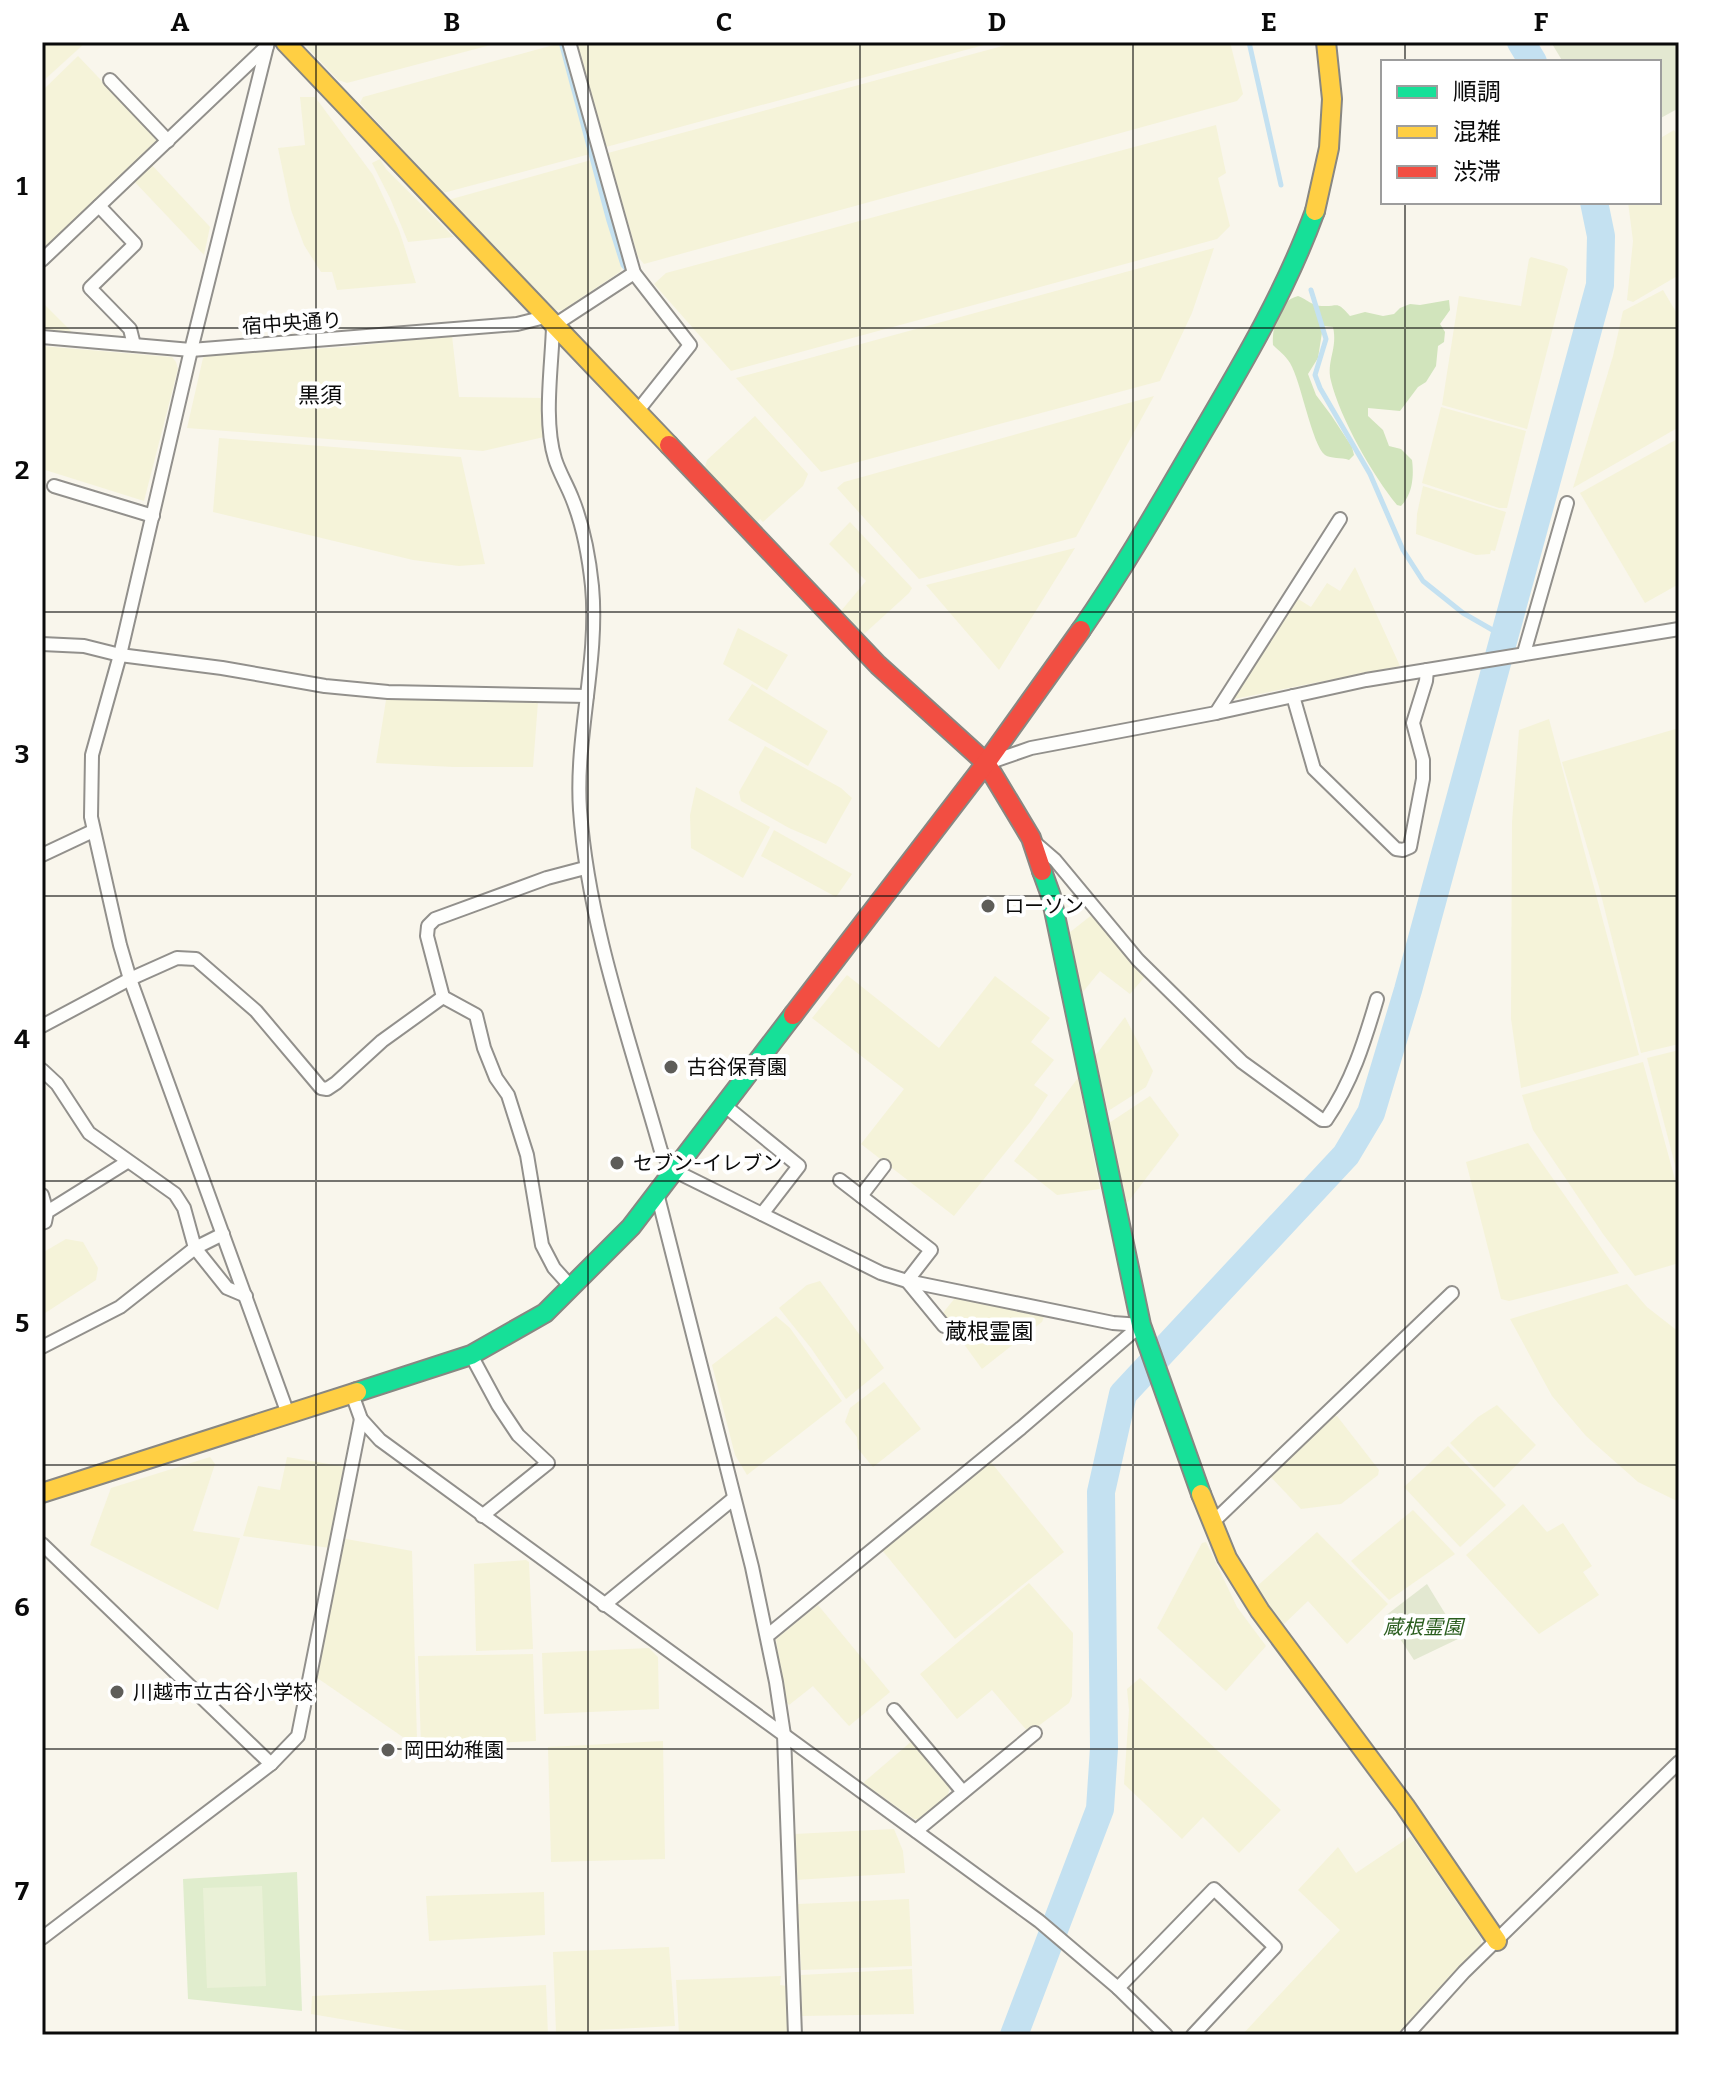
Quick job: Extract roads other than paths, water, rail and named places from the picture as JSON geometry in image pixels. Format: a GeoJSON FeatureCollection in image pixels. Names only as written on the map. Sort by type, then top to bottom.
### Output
{"type":"FeatureCollection","features":[{"type":"Feature","properties":{"kind":"street"},"geometry":{"type":"LineString","coordinates":[[569,42],[634,273],[690,345],[636,413]]}},
{"type":"Feature","properties":{"kind":"street"},"geometry":{"type":"LineString","coordinates":[[42,1493],[471,1355],[535,1319],[572,1288],[631,1227],[986,763],[1114,583],[1218,405],[1286,283],[1303,245],[1316,209],[1329,148],[1332,99],[1326,42]]}},
{"type":"Feature","properties":{"kind":"street"},"geometry":{"type":"LineString","coordinates":[[42,260],[274,43]]}},
{"type":"Feature","properties":{"kind":"street"},"geometry":{"type":"LineString","coordinates":[[274,43],[549,322],[878,665],[986,763],[1031,838],[1051,896],[1141,1325],[1160,1384],[1227,1558],[1260,1611],[1405,1806],[1497,1941]]}},
{"type":"Feature","properties":{"kind":"street"},"geometry":{"type":"LineString","coordinates":[[274,43],[191,350],[120,655],[92,755],[91,817],[130,979],[288,1414]]}},
{"type":"Feature","properties":{"kind":"street"},"geometry":{"type":"LineString","coordinates":[[110,80],[168,141]]}},
{"type":"Feature","properties":{"kind":"street"},"geometry":{"type":"LineString","coordinates":[[99,206],[135,244],[90,288],[130,329],[134,345]]}},
{"type":"Feature","properties":{"kind":"street"},"geometry":{"type":"LineString","coordinates":[[549,322],[634,273]]}},
{"type":"Feature","properties":{"kind":"street"},"geometry":{"type":"LineString","coordinates":[[549,322],[550,432],[555,459],[573,500],[592,587],[593,619],[581,745],[580,806],[585,868],[595,916],[661,1151],[673,1170],[881,1273],[1113,1323],[1141,1325]]}},
{"type":"Feature","properties":{"kind":"street","name":"宿中央通り"},"geometry":{"type":"LineString","coordinates":[[42,337],[191,350],[549,322]]}},
{"type":"Feature","properties":{"kind":"street"},"geometry":{"type":"LineString","coordinates":[[54,486],[153,516]]}},
{"type":"Feature","properties":{"kind":"street"},"geometry":{"type":"LineString","coordinates":[[1521,653],[1567,503]]}},
{"type":"Feature","properties":{"kind":"street"},"geometry":{"type":"LineString","coordinates":[[1216,713],[1340,519]]}},
{"type":"Feature","properties":{"kind":"street"},"geometry":{"type":"LineString","coordinates":[[986,763],[1031,748],[1427,670],[1679,629]]}},
{"type":"Feature","properties":{"kind":"street"},"geometry":{"type":"LineString","coordinates":[[42,644],[84,646],[120,655],[325,686],[388,692],[587,696]]}},
{"type":"Feature","properties":{"kind":"street"},"geometry":{"type":"LineString","coordinates":[[1293,696],[1314,769],[1396,849],[1403,850],[1410,847],[1423,779],[1423,760],[1413,723],[1427,670]]}},
{"type":"Feature","properties":{"kind":"street"},"geometry":{"type":"LineString","coordinates":[[42,855],[93,831]]}},
{"type":"Feature","properties":{"kind":"street"},"geometry":{"type":"LineString","coordinates":[[1031,838],[1055,860],[1138,960],[1242,1062],[1322,1120],[1326,1120],[1344,1093],[1377,999]]}},
{"type":"Feature","properties":{"kind":"street"},"geometry":{"type":"LineString","coordinates":[[572,1288],[554,1268],[542,1245],[527,1155],[508,1095],[496,1078],[484,1048],[476,1015],[443,997],[427,936],[428,926],[435,919],[547,878],[585,868]]}},
{"type":"Feature","properties":{"kind":"street"},"geometry":{"type":"LineString","coordinates":[[42,1026],[177,958],[196,959],[256,1011],[321,1088],[327,1089],[382,1041],[443,997]]}},
{"type":"Feature","properties":{"kind":"street"},"geometry":{"type":"LineString","coordinates":[[42,1070],[57,1084],[89,1133],[175,1194],[184,1208],[195,1248],[227,1288],[246,1296]]}},
{"type":"Feature","properties":{"kind":"street"},"geometry":{"type":"LineString","coordinates":[[724,1105],[799,1166],[762,1214]]}},
{"type":"Feature","properties":{"kind":"street"},"geometry":{"type":"LineString","coordinates":[[42,1195],[44,1217],[127,1162]]}},
{"type":"Feature","properties":{"kind":"street"},"geometry":{"type":"LineString","coordinates":[[861,1196],[884,1166]]}},
{"type":"Feature","properties":{"kind":"street"},"geometry":{"type":"LineString","coordinates":[[840,1180],[931,1250],[907,1281]]}},
{"type":"Feature","properties":{"kind":"street"},"geometry":{"type":"LineString","coordinates":[[657,1193],[767,1636],[784,1735],[795,2035]]}},
{"type":"Feature","properties":{"kind":"street"},"geometry":{"type":"LineString","coordinates":[[42,1347],[120,1307],[195,1248],[223,1234]]}},
{"type":"Feature","properties":{"kind":"street"},"geometry":{"type":"LineString","coordinates":[[907,1281],[944,1326]]}},
{"type":"Feature","properties":{"kind":"street"},"geometry":{"type":"LineString","coordinates":[[1212,1523],[1452,1293]]}},
{"type":"Feature","properties":{"kind":"street"},"geometry":{"type":"LineString","coordinates":[[767,1636],[1021,1428],[1141,1325]]}},
{"type":"Feature","properties":{"kind":"street"},"geometry":{"type":"LineString","coordinates":[[471,1355],[518,1435],[548,1463],[482,1516]]}},
{"type":"Feature","properties":{"kind":"street"},"geometry":{"type":"LineString","coordinates":[[352,1394],[361,1419],[380,1440],[1039,1921],[1118,1988],[1166,2035]]}},
{"type":"Feature","properties":{"kind":"street"},"geometry":{"type":"LineString","coordinates":[[42,1938],[271,1764],[298,1736],[361,1419]]}},
{"type":"Feature","properties":{"kind":"street"},"geometry":{"type":"LineString","coordinates":[[604,1605],[733,1499]]}},
{"type":"Feature","properties":{"kind":"street"},"geometry":{"type":"LineString","coordinates":[[42,1544],[271,1764]]}},
{"type":"Feature","properties":{"kind":"street"},"geometry":{"type":"LineString","coordinates":[[894,1710],[963,1792]]}},
{"type":"Feature","properties":{"kind":"street"},"geometry":{"type":"LineString","coordinates":[[916,1831],[1035,1733]]}},
{"type":"Feature","properties":{"kind":"street"},"geometry":{"type":"LineString","coordinates":[[1407,2035],[1497,1941],[1679,1762]]}},
{"type":"Feature","properties":{"kind":"street"},"geometry":{"type":"LineString","coordinates":[[1118,1988],[1214,1889],[1275,1947],[1193,2035]]}},
{"type":"Feature","properties":{"kind":"waterway"},"geometry":{"type":"LineString","coordinates":[[561,42],[609,221],[623,265],[631,274]]}},
{"type":"Feature","properties":{"kind":"waterway"},"geometry":{"type":"LineString","coordinates":[[1249,42],[1281,185]]}},
{"type":"Feature","properties":{"kind":"waterway"},"geometry":{"type":"LineString","coordinates":[[1521,42],[1532,60]]}},
{"type":"Feature","properties":{"kind":"waterway"},"geometry":{"type":"LineString","coordinates":[[1014,2035],[1100,1809],[1104,1748],[1101,1492],[1123,1394],[1346,1155],[1371,1113],[1408,990],[1600,285],[1601,236],[1594,204]]}},
{"type":"Feature","properties":{"kind":"waterway"},"geometry":{"type":"LineString","coordinates":[[1311,290],[1326,339],[1315,375],[1370,474],[1403,550],[1423,581],[1463,613],[1503,636]]}},
{"type":"Feature","properties":{"kind":"place","name":"ローソン"},"geometry":{"type":"Point","coordinates":[988,906]}},
{"type":"Feature","properties":{"kind":"place","name":"古谷保育園"},"geometry":{"type":"Point","coordinates":[671,1067]}},
{"type":"Feature","properties":{"kind":"place","name":"セブン-イレブン"},"geometry":{"type":"Point","coordinates":[617,1163]}},
{"type":"Feature","properties":{"kind":"place","name":"川越市立古谷小学校"},"geometry":{"type":"Point","coordinates":[117,1692]}},
{"type":"Feature","properties":{"kind":"place","name":"岡田幼稚園"},"geometry":{"type":"Point","coordinates":[388,1750]}},
{"type":"Feature","properties":{"kind":"district","name":"黒須"},"geometry":{"type":"Point","coordinates":[320,395]}},
{"type":"Feature","properties":{"kind":"district","name":"蔵根霊園"},"geometry":{"type":"Point","coordinates":[989,1331]}}]}
